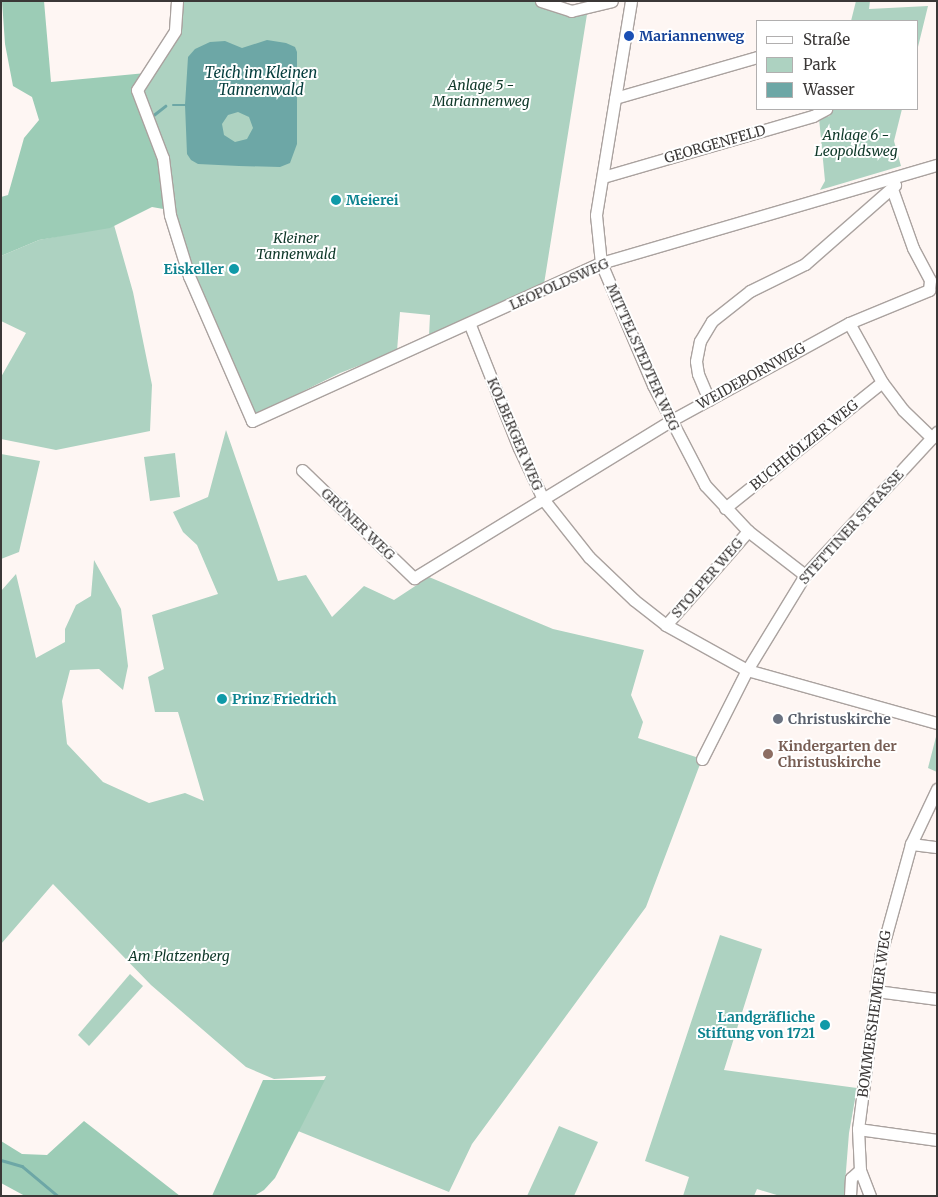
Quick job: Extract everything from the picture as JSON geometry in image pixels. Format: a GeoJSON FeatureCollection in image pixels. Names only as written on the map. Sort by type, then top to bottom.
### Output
{"type":"FeatureCollection","features":[{"type":"Feature","properties":{"kind":"street","name":"LEOPOLDSWEG"},"geometry":{"type":"LineString","coordinates":[[177,1],[175,31],[137,90],[163,158],[170,215],[189,276],[252,420],[470,325],[601,263],[937,165]]}},
{"type":"Feature","properties":{"kind":"street"},"geometry":{"type":"LineString","coordinates":[[541,1],[571,11],[612,1]]}},
{"type":"Feature","properties":{"kind":"street","name":"MITTELSTEDTER WEG"},"geometry":{"type":"LineString","coordinates":[[631,1],[596,215],[601,263],[670,421],[706,485],[748,531],[805,575]]}},
{"type":"Feature","properties":{"kind":"street"},"geometry":{"type":"LineString","coordinates":[[616,98],[756,57]]}},
{"type":"Feature","properties":{"kind":"street","name":"GEORGENFELD"},"geometry":{"type":"LineString","coordinates":[[602,177],[813,116],[824,110]]}},
{"type":"Feature","properties":{"kind":"street"},"geometry":{"type":"LineString","coordinates":[[709,400],[698,374],[696,361],[700,341],[712,321],[750,291],[805,264],[892,189],[904,174]]}},
{"type":"Feature","properties":{"kind":"street","name":"WEIDEBORNWEG"},"geometry":{"type":"LineString","coordinates":[[414,578],[670,421],[849,323],[928,291],[931,285],[928,276],[913,248],[892,189]]}},
{"type":"Feature","properties":{"kind":"street"},"geometry":{"type":"LineString","coordinates":[[849,323],[882,382],[903,410],[934,435]]}},
{"type":"Feature","properties":{"kind":"street","name":"KOLBERGER WEG"},"geometry":{"type":"LineString","coordinates":[[470,325],[518,448],[544,499],[603,572],[666,625],[747,670],[937,723]]}},
{"type":"Feature","properties":{"kind":"street","name":"BUCHHÖLZER WEG"},"geometry":{"type":"LineString","coordinates":[[725,508],[882,382]]}},
{"type":"Feature","properties":{"kind":"street","name":"STETTINER STRASSE"},"geometry":{"type":"LineString","coordinates":[[702,760],[747,670],[805,575],[934,435]]}},
{"type":"Feature","properties":{"kind":"street","name":"GRÜNER WEG"},"geometry":{"type":"LineString","coordinates":[[302,470],[414,578]]}},
{"type":"Feature","properties":{"kind":"street","name":"STOLPER WEG"},"geometry":{"type":"LineString","coordinates":[[666,625],[748,531]]}},
{"type":"Feature","properties":{"kind":"street","name":"BOMMERSHEIMER WEG"},"geometry":{"type":"LineString","coordinates":[[860,1170],[858,1129],[876,991],[887,924],[911,844],[937,789]]}},
{"type":"Feature","properties":{"kind":"street"},"geometry":{"type":"LineString","coordinates":[[911,844],[937,847]]}},
{"type":"Feature","properties":{"kind":"street"},"geometry":{"type":"LineString","coordinates":[[876,991],[937,999]]}},
{"type":"Feature","properties":{"kind":"street"},"geometry":{"type":"LineString","coordinates":[[858,1129],[937,1140]]}},
{"type":"Feature","properties":{"kind":"street"},"geometry":{"type":"LineString","coordinates":[[850,1196],[851,1178],[860,1170],[870,1196]]}},
{"type":"Feature","properties":{"kind":"green space"},"geometry":{"type":"Polygon","coordinates":[[[2,1],[44,1],[51,82],[146,73],[135,90],[163,158],[169,210],[152,207],[110,228],[39,240],[1,256],[1,197],[8,195],[24,138],[39,120],[32,97],[13,86],[5,44],[2,1]]]}},
{"type":"Feature","properties":{"kind":"green space"},"geometry":{"type":"Polygon","coordinates":[[[179,1],[541,1],[588,8],[544,284],[429,336],[430,315],[400,312],[397,351],[340,373],[253,416],[191,274],[139,91],[177,32],[179,1]]]}},
{"type":"Feature","properties":{"kind":"green space"},"geometry":{"type":"Polygon","coordinates":[[[856,1],[870,1],[869,9],[928,6],[918,47],[918,20],[851,20],[856,1]]]}},
{"type":"Feature","properties":{"kind":"green space","name":"Anlage 6 - Leopoldsweg"},"geometry":{"type":"Polygon","coordinates":[[[831,110],[902,110],[894,141],[901,166],[820,190],[825,181],[819,118],[830,116],[831,110]]]}},
{"type":"Feature","properties":{"kind":"green space"},"geometry":{"type":"Polygon","coordinates":[[[114,225],[133,292],[152,385],[150,431],[56,450],[1,439],[1,377],[26,333],[1,321],[1,256],[39,240],[114,225]]]}},
{"type":"Feature","properties":{"kind":"green space","name":"Am Platzenberg"},"geometry":{"type":"Polygon","coordinates":[[[226,430],[278,581],[306,575],[332,617],[364,586],[394,600],[429,577],[553,629],[644,650],[631,695],[643,722],[638,738],[702,759],[646,907],[472,1144],[449,1192],[298,1131],[326,1076],[274,1079],[246,1067],[151,985],[53,884],[1,944],[1,591],[16,574],[36,658],[65,642],[65,629],[76,605],[91,596],[94,560],[121,609],[128,666],[123,690],[99,669],[70,670],[62,701],[67,744],[103,782],[149,803],[185,793],[204,801],[178,712],[155,712],[148,677],[164,669],[152,615],[218,594],[197,545],[183,532],[173,512],[208,497],[226,430]]]}},
{"type":"Feature","properties":{"kind":"green space"},"geometry":{"type":"Polygon","coordinates":[[[175,453],[180,497],[150,501],[144,457],[175,453]]]}},
{"type":"Feature","properties":{"kind":"green space"},"geometry":{"type":"Polygon","coordinates":[[[1,454],[40,461],[19,552],[1,559],[1,454]]]}},
{"type":"Feature","properties":{"kind":"green space"},"geometry":{"type":"Polygon","coordinates":[[[937,733],[937,772],[928,768],[937,733]]]}},
{"type":"Feature","properties":{"kind":"green space"},"geometry":{"type":"Polygon","coordinates":[[[720,935],[762,949],[724,1070],[857,1088],[849,1133],[844,1196],[780,1196],[757,1189],[754,1196],[683,1196],[689,1177],[645,1161],[720,935]]]}},
{"type":"Feature","properties":{"kind":"green space"},"geometry":{"type":"Polygon","coordinates":[[[130,974],[143,986],[89,1046],[78,1035],[130,974]]]}},
{"type":"Feature","properties":{"kind":"green space"},"geometry":{"type":"Polygon","coordinates":[[[263,1080],[325,1080],[275,1178],[264,1190],[254,1196],[212,1196],[263,1080]]]}},
{"type":"Feature","properties":{"kind":"green space"},"geometry":{"type":"Polygon","coordinates":[[[84,1121],[180,1196],[25,1196],[1,1183],[1,1141],[22,1154],[47,1155],[84,1121]]]}},
{"type":"Feature","properties":{"kind":"green space"},"geometry":{"type":"Polygon","coordinates":[[[559,1126],[598,1142],[574,1196],[527,1196],[559,1126]]]}},
{"type":"Feature","properties":{"kind":"water","name":"Teich im Kleinen Tannenwald"},"geometry":{"type":"Polygon","coordinates":[[[267,40],[286,43],[295,47],[297,52],[297,144],[290,163],[280,167],[198,164],[191,160],[187,154],[185,105],[188,57],[195,49],[210,42],[225,41],[242,48],[267,40]],[[238,112],[228,115],[222,124],[224,135],[235,142],[247,139],[253,128],[249,117],[238,112]]]}},
{"type":"Feature","properties":{"kind":"waterway"},"geometry":{"type":"LineString","coordinates":[[173,105],[185,105]]}},
{"type":"Feature","properties":{"kind":"waterway"},"geometry":{"type":"LineString","coordinates":[[151,117],[165,106]]}},
{"type":"Feature","properties":{"kind":"waterway"},"geometry":{"type":"LineString","coordinates":[[1,1160],[22,1166],[58,1196]]}},
{"type":"Feature","properties":{"kind":"place","name":"Mariannenweg"},"geometry":{"type":"Point","coordinates":[629,36]}},
{"type":"Feature","properties":{"kind":"place","name":"Meierei"},"geometry":{"type":"Point","coordinates":[336,200]}},
{"type":"Feature","properties":{"kind":"place","name":"Eiskeller"},"geometry":{"type":"Point","coordinates":[234,269]}},
{"type":"Feature","properties":{"kind":"place","name":"Prinz Friedrich"},"geometry":{"type":"Point","coordinates":[222,699]}},
{"type":"Feature","properties":{"kind":"place","name":"Christuskirche"},"geometry":{"type":"Point","coordinates":[778,719]}},
{"type":"Feature","properties":{"kind":"place","name":"Kindergarten der Christuskirche"},"geometry":{"type":"Point","coordinates":[768,754]}},
{"type":"Feature","properties":{"kind":"place","name":"Landgräfliche Stiftung von 1721"},"geometry":{"type":"Point","coordinates":[825,1025]}},
{"type":"Feature","properties":{"kind":"park label","name":"Anlage 5 - Mariannenweg"},"geometry":{"type":"Point","coordinates":[481,94]}},
{"type":"Feature","properties":{"kind":"park label","name":"Kleiner Tannenwald"},"geometry":{"type":"Point","coordinates":[296,246]}}]}
